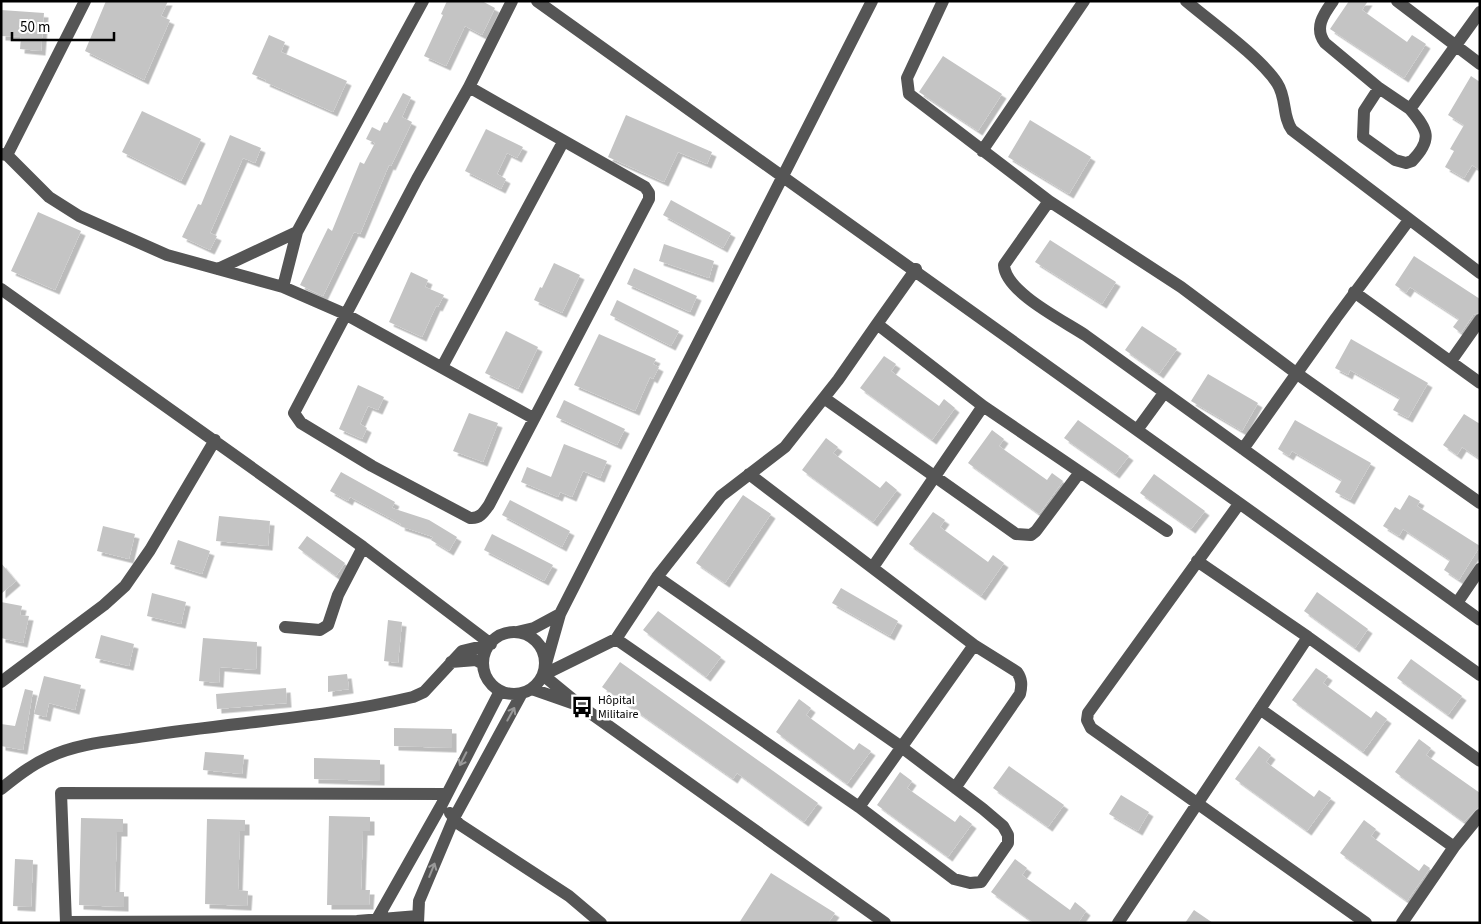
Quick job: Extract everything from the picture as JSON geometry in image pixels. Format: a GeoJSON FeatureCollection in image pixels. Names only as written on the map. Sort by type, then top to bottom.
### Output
{"type":"FeatureCollection","features":[{"type":"Feature","properties":{"kind":"street"},"geometry":{"type":"LineString","coordinates":[[85,1],[4,155],[31,181],[49,197],[79,216],[167,255],[283,288],[346,314],[533,418]]}},
{"type":"Feature","properties":{"kind":"street"},"geometry":{"type":"LineString","coordinates":[[283,288],[297,232],[423,1]]}},
{"type":"Feature","properties":{"kind":"street"},"geometry":{"type":"LineString","coordinates":[[469,87],[645,187],[649,193],[649,199],[489,505],[481,516],[476,519],[470,518],[372,466],[300,423],[294,413],[417,179],[469,87],[512,1]]}},
{"type":"Feature","properties":{"kind":"street"},"geometry":{"type":"LineString","coordinates":[[537,1],[782,177],[916,269],[1239,504],[1480,675]]}},
{"type":"Feature","properties":{"kind":"street"},"geometry":{"type":"LineString","coordinates":[[444,799],[61,793],[66,922],[357,922],[377,919],[418,919],[419,901],[454,818],[527,691],[544,671],[560,614],[872,1]]}},
{"type":"Feature","properties":{"kind":"street"},"geometry":{"type":"LineString","coordinates":[[943,1],[907,78],[909,94],[1049,201],[1181,287],[1296,373],[1480,503]]}},
{"type":"Feature","properties":{"kind":"street"},"geometry":{"type":"LineString","coordinates":[[982,151],[1084,1]]}},
{"type":"Feature","properties":{"kind":"street"},"geometry":{"type":"LineString","coordinates":[[1186,1],[1254,58],[1278,84],[1287,123],[1292,130],[1480,273]]}},
{"type":"Feature","properties":{"kind":"street"},"geometry":{"type":"LineString","coordinates":[[1333,1],[1321,21],[1320,36],[1325,43],[1379,88],[1410,109],[1423,124],[1426,138],[1425,145],[1412,161],[1400,162],[1366,141],[1362,135],[1364,111],[1379,88]]}},
{"type":"Feature","properties":{"kind":"street"},"geometry":{"type":"LineString","coordinates":[[1396,1],[1480,64]]}},
{"type":"Feature","properties":{"kind":"street"},"geometry":{"type":"LineString","coordinates":[[1410,109],[1480,12]]}},
{"type":"Feature","properties":{"kind":"street"},"geometry":{"type":"LineString","coordinates":[[442,367],[563,142]]}},
{"type":"Feature","properties":{"kind":"street"},"geometry":{"type":"LineString","coordinates":[[1049,201],[1004,266],[1005,274],[1020,291],[1085,335],[1480,620]]}},
{"type":"Feature","properties":{"kind":"street"},"geometry":{"type":"LineString","coordinates":[[1243,449],[1354,292],[1409,220]]}},
{"type":"Feature","properties":{"kind":"street"},"geometry":{"type":"LineString","coordinates":[[218,269],[297,232]]}},
{"type":"Feature","properties":{"kind":"street"},"geometry":{"type":"LineString","coordinates":[[544,671],[616,639],[657,577],[721,496],[785,447],[824,398],[916,269]]}},
{"type":"Feature","properties":{"kind":"street"},"geometry":{"type":"LineString","coordinates":[[1,289],[363,546],[491,644]]}},
{"type":"Feature","properties":{"kind":"street"},"geometry":{"type":"LineString","coordinates":[[1354,292],[1480,383]]}},
{"type":"Feature","properties":{"kind":"street"},"geometry":{"type":"LineString","coordinates":[[1451,361],[1480,320]]}},
{"type":"Feature","properties":{"kind":"street"},"geometry":{"type":"LineString","coordinates":[[877,324],[983,406],[1167,531]]}},
{"type":"Feature","properties":{"kind":"street"},"geometry":{"type":"LineString","coordinates":[[1137,430],[1164,393]]}},
{"type":"Feature","properties":{"kind":"street"},"geometry":{"type":"LineString","coordinates":[[824,398],[1016,534],[1031,535],[1080,472]]}},
{"type":"Feature","properties":{"kind":"street"},"geometry":{"type":"LineString","coordinates":[[873,567],[983,406]]}},
{"type":"Feature","properties":{"kind":"street"},"geometry":{"type":"LineString","coordinates":[[1,682],[104,605],[125,586],[150,550],[215,440]]}},
{"type":"Feature","properties":{"kind":"street"},"geometry":{"type":"LineString","coordinates":[[749,474],[974,644],[1017,672],[1022,678],[1020,694],[955,788]]}},
{"type":"Feature","properties":{"kind":"street"},"geometry":{"type":"LineString","coordinates":[[1239,504],[1088,713],[1087,720],[1091,728],[1366,923]]}},
{"type":"Feature","properties":{"kind":"street"},"geometry":{"type":"LineString","coordinates":[[285,627],[320,630],[328,625],[338,594],[363,546]]}},
{"type":"Feature","properties":{"kind":"street"},"geometry":{"type":"LineString","coordinates":[[1197,561],[1308,637],[1480,761]]}},
{"type":"Feature","properties":{"kind":"street"},"geometry":{"type":"LineString","coordinates":[[1457,603],[1480,570]]}},
{"type":"Feature","properties":{"kind":"street"},"geometry":{"type":"LineString","coordinates":[[616,639],[859,807],[954,879],[981,882],[1008,843],[1008,835],[1002,826],[900,746],[657,577]]}},
{"type":"Feature","properties":{"kind":"street"},"geometry":{"type":"LineString","coordinates":[[560,614],[534,628],[510,633],[496,639],[486,650],[483,664],[488,680],[500,691],[507,693],[527,691],[582,707]]}},
{"type":"Feature","properties":{"kind":"street"},"geometry":{"type":"LineString","coordinates":[[510,633],[526,635],[538,644],[542,651],[544,671],[582,707],[885,923]]}},
{"type":"Feature","properties":{"kind":"street"},"geometry":{"type":"LineString","coordinates":[[1118,923],[1308,637]]}},
{"type":"Feature","properties":{"kind":"street"},"geometry":{"type":"LineString","coordinates":[[1,789],[32,766],[49,757],[74,748],[209,726],[304,716],[413,697],[424,692],[462,651],[491,644]]}},
{"type":"Feature","properties":{"kind":"street"},"geometry":{"type":"LineString","coordinates":[[859,807],[900,746],[960,667],[974,644]]}},
{"type":"Feature","properties":{"kind":"street"},"geometry":{"type":"LineString","coordinates":[[451,662],[476,660],[483,664]]}},
{"type":"Feature","properties":{"kind":"street"},"geometry":{"type":"LineString","coordinates":[[377,919],[444,799],[500,691]]}},
{"type":"Feature","properties":{"kind":"street"},"geometry":{"type":"LineString","coordinates":[[1260,709],[1454,846]]}},
{"type":"Feature","properties":{"kind":"street"},"geometry":{"type":"LineString","coordinates":[[444,799],[459,824],[569,896],[601,923]]}},
{"type":"Feature","properties":{"kind":"street"},"geometry":{"type":"LineString","coordinates":[[1402,923],[1454,846],[1480,815]]}},
{"type":"Feature","properties":{"kind":"building"},"geometry":{"type":"Polygon","coordinates":[[[106,1],[168,1],[161,16],[170,20],[144,80],[85,51],[106,1]]]}},
{"type":"Feature","properties":{"kind":"building"},"geometry":{"type":"Polygon","coordinates":[[[447,1],[482,1],[495,8],[482,35],[465,26],[446,66],[424,56],[443,15],[441,14],[447,1]]]}},
{"type":"Feature","properties":{"kind":"building"},"geometry":{"type":"Polygon","coordinates":[[[1349,1],[1368,1],[1362,10],[1407,42],[1412,35],[1426,44],[1404,78],[1330,29],[1349,1]]]}},
{"type":"Feature","properties":{"kind":"building"},"geometry":{"type":"Polygon","coordinates":[[[1,10],[44,13],[41,51],[20,49],[21,37],[1,36],[1,10]]]}},
{"type":"Feature","properties":{"kind":"building"},"geometry":{"type":"Polygon","coordinates":[[[269,35],[285,42],[281,52],[347,81],[333,112],[265,82],[266,80],[252,74],[269,35]]]}},
{"type":"Feature","properties":{"kind":"building"},"geometry":{"type":"Polygon","coordinates":[[[943,56],[1002,94],[978,131],[919,92],[943,56]]]}},
{"type":"Feature","properties":{"kind":"building"},"geometry":{"type":"Polygon","coordinates":[[[1471,76],[1480,82],[1480,170],[1472,165],[1464,178],[1445,167],[1454,151],[1450,149],[1464,125],[1448,115],[1471,76]]]}},
{"type":"Feature","properties":{"kind":"building"},"geometry":{"type":"Polygon","coordinates":[[[403,93],[411,97],[402,117],[412,122],[391,166],[389,165],[360,234],[354,232],[323,296],[300,285],[328,228],[332,231],[360,162],[364,164],[375,143],[366,139],[372,127],[380,131],[384,122],[387,123],[403,93]]]}},
{"type":"Feature","properties":{"kind":"building"},"geometry":{"type":"Polygon","coordinates":[[[142,111],[201,139],[181,181],[122,152],[142,111]]]}},
{"type":"Feature","properties":{"kind":"building"},"geometry":{"type":"Polygon","coordinates":[[[626,115],[712,152],[707,164],[678,152],[664,182],[608,157],[626,115]]]}},
{"type":"Feature","properties":{"kind":"building"},"geometry":{"type":"Polygon","coordinates":[[[1030,120],[1091,157],[1069,194],[1008,157],[1030,120]]]}},
{"type":"Feature","properties":{"kind":"building"},"geometry":{"type":"Polygon","coordinates":[[[486,129],[523,147],[517,158],[507,153],[497,174],[506,179],[501,189],[465,171],[486,129]]]}},
{"type":"Feature","properties":{"kind":"building"},"geometry":{"type":"Polygon","coordinates":[[[230,135],[261,148],[255,163],[243,158],[210,233],[217,236],[210,250],[182,237],[198,204],[201,205],[230,135]]]}},
{"type":"Feature","properties":{"kind":"building"},"geometry":{"type":"Polygon","coordinates":[[[671,200],[731,233],[723,248],[663,215],[671,200]]]}},
{"type":"Feature","properties":{"kind":"building"},"geometry":{"type":"Polygon","coordinates":[[[38,212],[81,231],[55,290],[11,271],[38,212]]]}},
{"type":"Feature","properties":{"kind":"building"},"geometry":{"type":"Polygon","coordinates":[[[1050,240],[1116,282],[1102,304],[1035,262],[1050,240]]]}},
{"type":"Feature","properties":{"kind":"building"},"geometry":{"type":"Polygon","coordinates":[[[664,244],[714,261],[709,278],[659,261],[664,244]]]}},
{"type":"Feature","properties":{"kind":"building"},"geometry":{"type":"Polygon","coordinates":[[[1414,256],[1480,299],[1480,312],[1473,315],[1461,333],[1453,327],[1459,319],[1410,287],[1406,293],[1395,285],[1414,256]]]}},
{"type":"Feature","properties":{"kind":"building"},"geometry":{"type":"Polygon","coordinates":[[[554,263],[580,275],[562,313],[534,300],[554,263]]]}},
{"type":"Feature","properties":{"kind":"building"},"geometry":{"type":"Polygon","coordinates":[[[634,268],[697,296],[690,312],[627,284],[634,268]]]}},
{"type":"Feature","properties":{"kind":"building"},"geometry":{"type":"Polygon","coordinates":[[[411,272],[428,280],[425,287],[444,295],[438,307],[436,306],[422,337],[389,322],[411,272]]]}},
{"type":"Feature","properties":{"kind":"building"},"geometry":{"type":"Polygon","coordinates":[[[617,300],[679,331],[671,346],[610,315],[617,300]]]}},
{"type":"Feature","properties":{"kind":"building"},"geometry":{"type":"Polygon","coordinates":[[[1142,326],[1177,349],[1159,374],[1125,350],[1142,326]]]}},
{"type":"Feature","properties":{"kind":"building"},"geometry":{"type":"Polygon","coordinates":[[[506,331],[538,347],[518,389],[485,373],[506,331]]]}},
{"type":"Feature","properties":{"kind":"building"},"geometry":{"type":"Polygon","coordinates":[[[599,334],[656,359],[653,364],[659,367],[653,379],[650,377],[635,411],[574,385],[599,334]]]}},
{"type":"Feature","properties":{"kind":"building"},"geometry":{"type":"Polygon","coordinates":[[[1351,339],[1428,383],[1408,418],[1393,410],[1400,398],[1350,370],[1348,375],[1335,368],[1351,339]]]}},
{"type":"Feature","properties":{"kind":"building"},"geometry":{"type":"Polygon","coordinates":[[[884,356],[896,364],[891,371],[939,406],[944,399],[955,408],[932,440],[860,388],[884,356]]]}},
{"type":"Feature","properties":{"kind":"building"},"geometry":{"type":"Polygon","coordinates":[[[1208,374],[1258,403],[1242,431],[1191,401],[1208,374]]]}},
{"type":"Feature","properties":{"kind":"building"},"geometry":{"type":"Polygon","coordinates":[[[358,385],[384,397],[378,410],[368,406],[360,424],[367,428],[362,439],[339,429],[358,385]]]}},
{"type":"Feature","properties":{"kind":"building"},"geometry":{"type":"Polygon","coordinates":[[[564,400],[625,429],[617,445],[556,417],[564,400]]]}},
{"type":"Feature","properties":{"kind":"building"},"geometry":{"type":"Polygon","coordinates":[[[469,413],[498,423],[483,462],[453,451],[469,413]]]}},
{"type":"Feature","properties":{"kind":"building"},"geometry":{"type":"Polygon","coordinates":[[[1464,414],[1480,424],[1480,459],[1462,447],[1457,455],[1443,445],[1464,414]]]}},
{"type":"Feature","properties":{"kind":"building"},"geometry":{"type":"Polygon","coordinates":[[[1078,420],[1129,456],[1115,474],[1064,438],[1078,420]]]}},
{"type":"Feature","properties":{"kind":"building"},"geometry":{"type":"Polygon","coordinates":[[[1295,420],[1371,463],[1350,500],[1335,492],[1342,480],[1292,451],[1289,456],[1278,449],[1295,420]]]}},
{"type":"Feature","properties":{"kind":"building"},"geometry":{"type":"Polygon","coordinates":[[[992,430],[1004,439],[999,446],[1047,480],[1052,473],[1063,481],[1039,514],[968,463],[992,430]]]}},
{"type":"Feature","properties":{"kind":"building"},"geometry":{"type":"Polygon","coordinates":[[[826,438],[838,447],[833,453],[880,488],[886,481],[897,490],[873,522],[802,470],[826,438]]]}},
{"type":"Feature","properties":{"kind":"building"},"geometry":{"type":"Polygon","coordinates":[[[564,444],[607,461],[600,478],[583,471],[572,497],[560,492],[558,497],[521,482],[527,467],[551,477],[564,444]]]}},
{"type":"Feature","properties":{"kind":"building"},"geometry":{"type":"Polygon","coordinates":[[[341,472],[395,502],[392,508],[429,520],[457,537],[449,551],[431,540],[433,537],[400,526],[401,524],[350,497],[348,501],[330,491],[341,472]]]}},
{"type":"Feature","properties":{"kind":"building"},"geometry":{"type":"Polygon","coordinates":[[[1154,474],[1205,511],[1191,529],[1140,493],[1154,474]]]}},
{"type":"Feature","properties":{"kind":"building"},"geometry":{"type":"Polygon","coordinates":[[[743,495],[771,514],[725,583],[696,563],[743,495]]]}},
{"type":"Feature","properties":{"kind":"building"},"geometry":{"type":"Polygon","coordinates":[[[1409,495],[1420,501],[1417,506],[1480,546],[1459,580],[1444,570],[1450,560],[1403,529],[1399,536],[1383,526],[1395,507],[1400,510],[1409,495]]]}},
{"type":"Feature","properties":{"kind":"building"},"geometry":{"type":"Polygon","coordinates":[[[510,500],[570,531],[562,547],[502,515],[510,500]]]}},
{"type":"Feature","properties":{"kind":"building"},"geometry":{"type":"Polygon","coordinates":[[[933,512],[945,520],[940,527],[988,562],[993,555],[1004,563],[981,596],[909,544],[933,512]]]}},
{"type":"Feature","properties":{"kind":"building"},"geometry":{"type":"Polygon","coordinates":[[[219,516],[270,521],[268,546],[216,541],[219,516]]]}},
{"type":"Feature","properties":{"kind":"building"},"geometry":{"type":"Polygon","coordinates":[[[103,526],[135,534],[129,559],[97,551],[103,526]]]}},
{"type":"Feature","properties":{"kind":"building"},"geometry":{"type":"Polygon","coordinates":[[[492,534],[553,565],[544,581],[484,550],[492,534]]]}},
{"type":"Feature","properties":{"kind":"building"},"geometry":{"type":"Polygon","coordinates":[[[307,536],[345,563],[336,576],[298,548],[307,536]]]}},
{"type":"Feature","properties":{"kind":"building"},"geometry":{"type":"Polygon","coordinates":[[[178,540],[210,551],[202,574],[170,564],[178,540]]]}},
{"type":"Feature","properties":{"kind":"building"},"geometry":{"type":"Polygon","coordinates":[[[1,563],[16,581],[1,594],[1,563]]]}},
{"type":"Feature","properties":{"kind":"building"},"geometry":{"type":"Polygon","coordinates":[[[841,588],[898,621],[890,636],[832,603],[841,588]]]}},
{"type":"Feature","properties":{"kind":"building"},"geometry":{"type":"Polygon","coordinates":[[[1317,592],[1368,629],[1355,648],[1304,611],[1317,592]]]}},
{"type":"Feature","properties":{"kind":"building"},"geometry":{"type":"Polygon","coordinates":[[[152,593],[186,602],[181,624],[147,616],[152,593]]]}},
{"type":"Feature","properties":{"kind":"building"},"geometry":{"type":"Polygon","coordinates":[[[1,602],[22,606],[20,615],[29,616],[23,643],[1,638],[1,602]]]}},
{"type":"Feature","properties":{"kind":"building"},"geometry":{"type":"Polygon","coordinates":[[[658,611],[721,657],[706,677],[643,630],[658,611]]]}},
{"type":"Feature","properties":{"kind":"building"},"geometry":{"type":"Polygon","coordinates":[[[388,620],[402,622],[398,663],[384,661],[388,620]]]}},
{"type":"Feature","properties":{"kind":"building"},"geometry":{"type":"Polygon","coordinates":[[[101,635],[134,644],[129,666],[95,658],[101,635]]]}},
{"type":"Feature","properties":{"kind":"building"},"geometry":{"type":"Polygon","coordinates":[[[203,638],[257,642],[256,670],[220,667],[219,683],[199,681],[203,638]]]}},
{"type":"Feature","properties":{"kind":"building"},"geometry":{"type":"Polygon","coordinates":[[[1411,659],[1462,696],[1448,715],[1397,678],[1411,659]]]}},
{"type":"Feature","properties":{"kind":"building"},"geometry":{"type":"Polygon","coordinates":[[[620,662],[818,803],[804,822],[737,773],[733,779],[602,687],[620,662]]]}},
{"type":"Feature","properties":{"kind":"building"},"geometry":{"type":"Polygon","coordinates":[[[1316,668],[1328,676],[1323,683],[1371,718],[1376,711],[1387,719],[1363,752],[1292,700],[1316,668]]]}},
{"type":"Feature","properties":{"kind":"building"},"geometry":{"type":"Polygon","coordinates":[[[347,674],[349,689],[328,692],[328,676],[347,674]]]}},
{"type":"Feature","properties":{"kind":"building"},"geometry":{"type":"Polygon","coordinates":[[[44,676],[81,685],[75,710],[49,703],[46,717],[34,714],[44,676]]]}},
{"type":"Feature","properties":{"kind":"building"},"geometry":{"type":"Polygon","coordinates":[[[286,688],[287,703],[217,709],[216,694],[286,688]]]}},
{"type":"Feature","properties":{"kind":"building"},"geometry":{"type":"Polygon","coordinates":[[[25,689],[33,691],[23,750],[1,746],[1,724],[15,726],[25,689]]]}},
{"type":"Feature","properties":{"kind":"building"},"geometry":{"type":"Polygon","coordinates":[[[799,699],[811,708],[806,715],[854,750],[859,743],[871,751],[847,784],[776,732],[799,699]]]}},
{"type":"Feature","properties":{"kind":"building"},"geometry":{"type":"Polygon","coordinates":[[[394,728],[452,729],[452,748],[394,746],[394,728]]]}},
{"type":"Feature","properties":{"kind":"building"},"geometry":{"type":"Polygon","coordinates":[[[1419,739],[1431,748],[1426,755],[1480,793],[1480,806],[1464,822],[1395,772],[1419,739]]]}},
{"type":"Feature","properties":{"kind":"building"},"geometry":{"type":"Polygon","coordinates":[[[1259,746],[1271,755],[1266,762],[1314,797],[1319,790],[1331,798],[1307,831],[1235,779],[1259,746]]]}},
{"type":"Feature","properties":{"kind":"building"},"geometry":{"type":"Polygon","coordinates":[[[205,752],[244,755],[242,774],[203,770],[205,752]]]}},
{"type":"Feature","properties":{"kind":"building"},"geometry":{"type":"Polygon","coordinates":[[[314,758],[380,760],[380,781],[314,779],[314,758]]]}},
{"type":"Feature","properties":{"kind":"building"},"geometry":{"type":"Polygon","coordinates":[[[1009,766],[1064,805],[1048,827],[993,788],[1009,766]]]}},
{"type":"Feature","properties":{"kind":"building"},"geometry":{"type":"Polygon","coordinates":[[[900,772],[912,781],[907,788],[955,822],[960,815],[972,824],[948,857],[877,805],[900,772]]]}},
{"type":"Feature","properties":{"kind":"building"},"geometry":{"type":"Polygon","coordinates":[[[1121,795],[1149,812],[1138,831],[1109,814],[1121,795]]]}},
{"type":"Feature","properties":{"kind":"building"},"geometry":{"type":"Polygon","coordinates":[[[329,816],[370,817],[370,831],[363,831],[361,890],[370,890],[369,905],[327,905],[329,816]]]}},
{"type":"Feature","properties":{"kind":"building"},"geometry":{"type":"Polygon","coordinates":[[[81,818],[123,819],[123,832],[117,832],[115,892],[124,892],[124,907],[79,905],[81,818]]]}},
{"type":"Feature","properties":{"kind":"building"},"geometry":{"type":"Polygon","coordinates":[[[207,819],[245,820],[245,831],[240,831],[238,890],[248,891],[247,906],[205,904],[207,819]]]}},
{"type":"Feature","properties":{"kind":"building"},"geometry":{"type":"Polygon","coordinates":[[[1364,820],[1376,829],[1371,836],[1419,871],[1424,864],[1430,868],[1407,901],[1340,853],[1364,820]]]}},
{"type":"Feature","properties":{"kind":"building"},"geometry":{"type":"Polygon","coordinates":[[[15,859],[33,860],[31,907],[13,906],[15,859]]]}},
{"type":"Feature","properties":{"kind":"building"},"geometry":{"type":"Polygon","coordinates":[[[1015,859],[1027,868],[1022,875],[1070,910],[1075,902],[1086,911],[1078,923],[1034,923],[991,892],[1015,859]]]}},
{"type":"Feature","properties":{"kind":"building"},"geometry":{"type":"Polygon","coordinates":[[[771,873],[835,913],[828,923],[739,923],[771,873]]]}},
{"type":"Feature","properties":{"kind":"building"},"geometry":{"type":"Polygon","coordinates":[[[1194,910],[1213,923],[1185,923],[1194,910]]]}},
{"type":"Feature","properties":{"kind":"place","name":"Hôpital Militaire"},"geometry":{"type":"Point","coordinates":[582,707]}}]}
